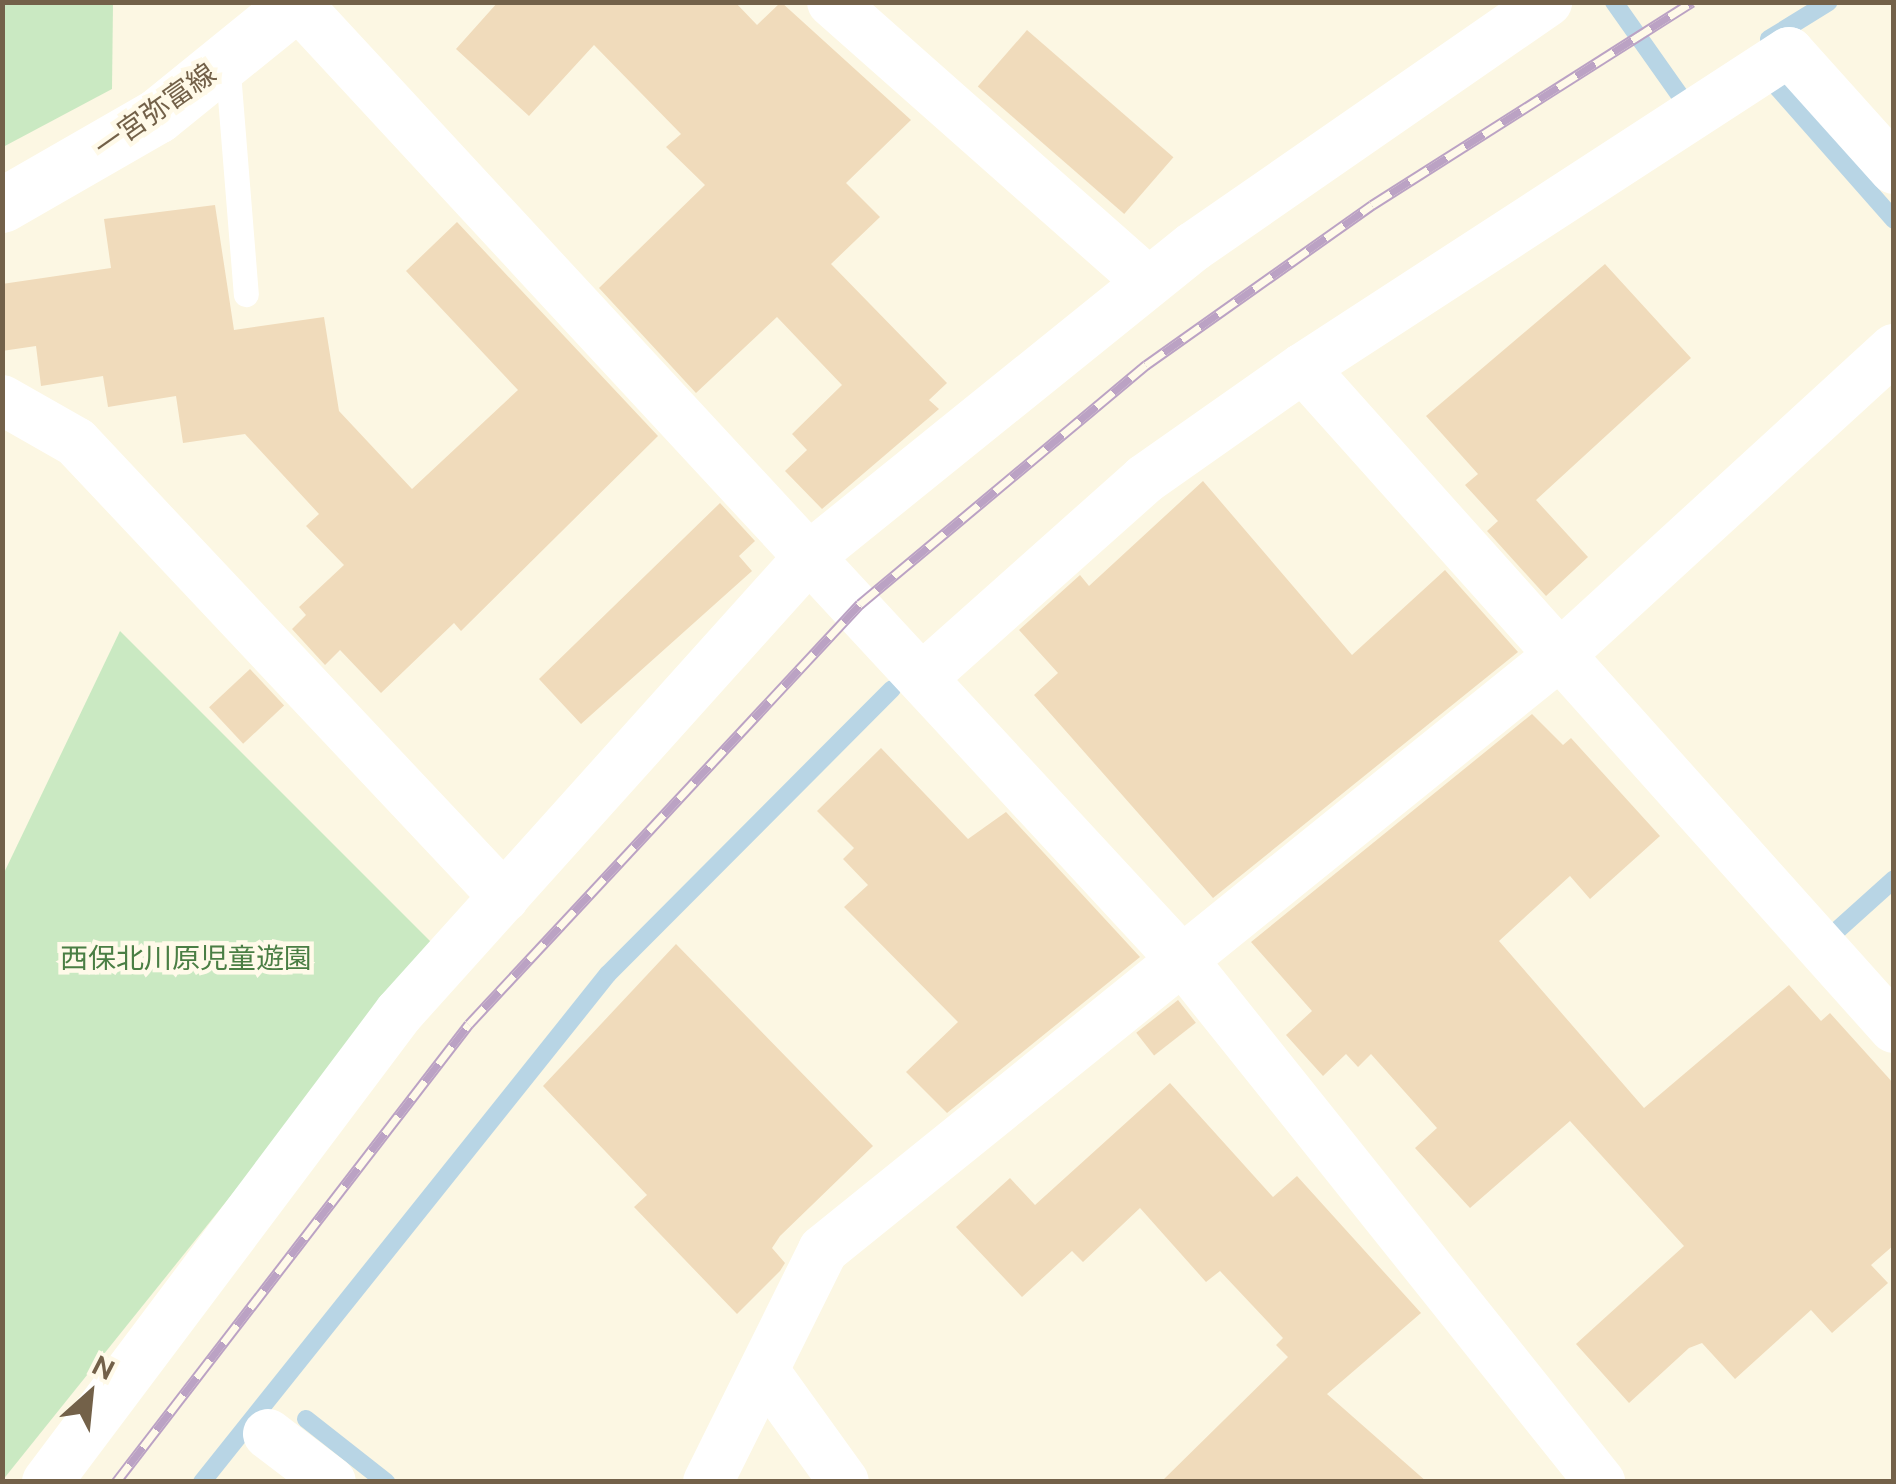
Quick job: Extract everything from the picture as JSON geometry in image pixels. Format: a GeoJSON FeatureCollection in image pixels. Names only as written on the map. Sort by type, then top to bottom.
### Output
{"type":"FeatureCollection","features":[{"type":"Feature","properties":{"kind":"main road","name":"一宮弥富線"},"geometry":{"type":"LineString","coordinates":[[2,205],[157,116],[298,3]]}},
{"type":"Feature","properties":{"kind":"street"},"geometry":{"type":"LineString","coordinates":[[832,2],[1148,282]]}},
{"type":"Feature","properties":{"kind":"street"},"geometry":{"type":"LineString","coordinates":[[46,1482],[399,1013],[811,555],[1148,282],[1548,2]]}},
{"type":"Feature","properties":{"kind":"street"},"geometry":{"type":"LineString","coordinates":[[298,3],[924,676],[1185,963],[1600,1482]]}},
{"type":"Feature","properties":{"kind":"street"},"geometry":{"type":"LineString","coordinates":[[924,676],[1146,479],[1303,368],[1789,52],[1894,170]]}},
{"type":"Feature","properties":{"kind":"street"},"geometry":{"type":"LineString","coordinates":[[708,1482],[823,1250],[1185,963],[1560,654],[1894,349]]}},
{"type":"Feature","properties":{"kind":"street"},"geometry":{"type":"LineString","coordinates":[[1303,368],[1894,1028]]}},
{"type":"Feature","properties":{"kind":"street"},"geometry":{"type":"LineString","coordinates":[[2,400],[76,442],[504,896]]}},
{"type":"Feature","properties":{"kind":"street"},"geometry":{"type":"LineString","coordinates":[[765,1372],[844,1482]]}},
{"type":"Feature","properties":{"kind":"street"},"geometry":{"type":"LineString","coordinates":[[268,1434],[332,1482]]}},
{"type":"Feature","properties":{"kind":"lane"},"geometry":{"type":"LineString","coordinates":[[228,60],[246,294]]}},
{"type":"Feature","properties":{"kind":"green space"},"geometry":{"type":"Polygon","coordinates":[[[3,2],[113,3],[112,89],[3,147],[3,2]]]}},
{"type":"Feature","properties":{"kind":"green space","name":"西保北川原児童遊園"},"geometry":{"type":"Polygon","coordinates":[[[120,631],[433,944],[2,1481],[2,877],[120,631]]]}},
{"type":"Feature","properties":{"kind":"building"},"geometry":{"type":"Polygon","coordinates":[[[498,2],[735,2],[757,25],[781,2],[911,120],[846,183],[880,217],[831,264],[947,383],[929,400],[939,409],[822,509],[785,471],[807,450],[792,434],[842,385],[777,317],[696,393],[599,288],[705,185],[666,147],[681,134],[594,45],[529,116],[456,49],[498,2]]]}},
{"type":"Feature","properties":{"kind":"building"},"geometry":{"type":"Polygon","coordinates":[[[1027,30],[1173,157],[1124,214],[978,87],[1027,30]]]}},
{"type":"Feature","properties":{"kind":"building"},"geometry":{"type":"Polygon","coordinates":[[[215,205],[234,330],[324,317],[339,411],[412,489],[518,390],[406,271],[457,222],[658,436],[461,631],[454,623],[381,693],[340,650],[325,665],[292,629],[306,615],[299,607],[344,565],[306,526],[319,514],[245,434],[183,443],[176,396],[108,407],[103,376],[41,386],[36,346],[2,351],[2,284],[111,268],[104,219],[215,205]]]}},
{"type":"Feature","properties":{"kind":"building"},"geometry":{"type":"Polygon","coordinates":[[[1605,264],[1691,358],[1536,500],[1588,557],[1546,596],[1487,531],[1498,521],[1465,485],[1478,474],[1426,416],[1605,264]]]}},
{"type":"Feature","properties":{"kind":"building"},"geometry":{"type":"Polygon","coordinates":[[[1203,481],[1352,655],[1445,570],[1518,652],[1213,898],[1034,695],[1058,673],[1019,630],[1080,575],[1089,586],[1203,481]]]}},
{"type":"Feature","properties":{"kind":"building"},"geometry":{"type":"Polygon","coordinates":[[[720,503],[755,541],[739,556],[752,571],[581,724],[539,679],[720,503]]]}},
{"type":"Feature","properties":{"kind":"building"},"geometry":{"type":"Polygon","coordinates":[[[250,669],[284,706],[243,744],[209,707],[250,669]]]}},
{"type":"Feature","properties":{"kind":"building"},"geometry":{"type":"Polygon","coordinates":[[[1532,714],[1563,745],[1571,738],[1660,836],[1590,899],[1570,876],[1499,941],[1644,1108],[1789,985],[1821,1021],[1830,1013],[1894,1084],[1894,1245],[1871,1265],[1888,1283],[1832,1333],[1811,1310],[1735,1379],[1702,1343],[1689,1348],[1629,1403],[1576,1344],[1684,1246],[1570,1121],[1470,1208],[1415,1148],[1437,1128],[1371,1054],[1358,1067],[1346,1054],[1323,1076],[1286,1035],[1312,1011],[1251,942],[1532,714]]]}},
{"type":"Feature","properties":{"kind":"building"},"geometry":{"type":"Polygon","coordinates":[[[881,748],[968,839],[1006,812],[1140,957],[947,1113],[906,1072],[958,1022],[844,907],[868,885],[843,859],[854,848],[817,811],[881,748]]]}},
{"type":"Feature","properties":{"kind":"building"},"geometry":{"type":"Polygon","coordinates":[[[676,944],[873,1146],[780,1236],[772,1248],[785,1263],[737,1314],[634,1207],[647,1195],[543,1086],[676,944]]]}},
{"type":"Feature","properties":{"kind":"building"},"geometry":{"type":"Polygon","coordinates":[[[1178,1000],[1196,1023],[1154,1055],[1136,1033],[1178,1000]]]}},
{"type":"Feature","properties":{"kind":"building"},"geometry":{"type":"Polygon","coordinates":[[[1170,1083],[1273,1197],[1297,1176],[1421,1313],[1327,1394],[1427,1482],[1161,1482],[1288,1357],[1276,1345],[1283,1338],[1220,1271],[1206,1282],[1140,1208],[1083,1262],[1072,1251],[1022,1297],[956,1227],[1010,1178],[1035,1205],[1170,1083]]]}},
{"type":"Feature","properties":{"kind":"waterway"},"geometry":{"type":"LineString","coordinates":[[1614,2],[1679,94]]}},
{"type":"Feature","properties":{"kind":"waterway"},"geometry":{"type":"LineString","coordinates":[[1769,39],[1829,2]]}},
{"type":"Feature","properties":{"kind":"waterway"},"geometry":{"type":"LineString","coordinates":[[1769,78],[1894,220]]}},
{"type":"Feature","properties":{"kind":"waterway"},"geometry":{"type":"LineString","coordinates":[[202,1482],[608,974],[892,689]]}},
{"type":"Feature","properties":{"kind":"waterway"},"geometry":{"type":"LineString","coordinates":[[1833,934],[1894,879]]}},
{"type":"Feature","properties":{"kind":"waterway"},"geometry":{"type":"LineString","coordinates":[[306,1419],[386,1482]]}},
{"type":"Feature","properties":{"kind":"railway"},"geometry":{"type":"LineString","coordinates":[[116,1482],[469,1024],[860,604],[1146,365],[1372,205],[1692,2]]}}]}
